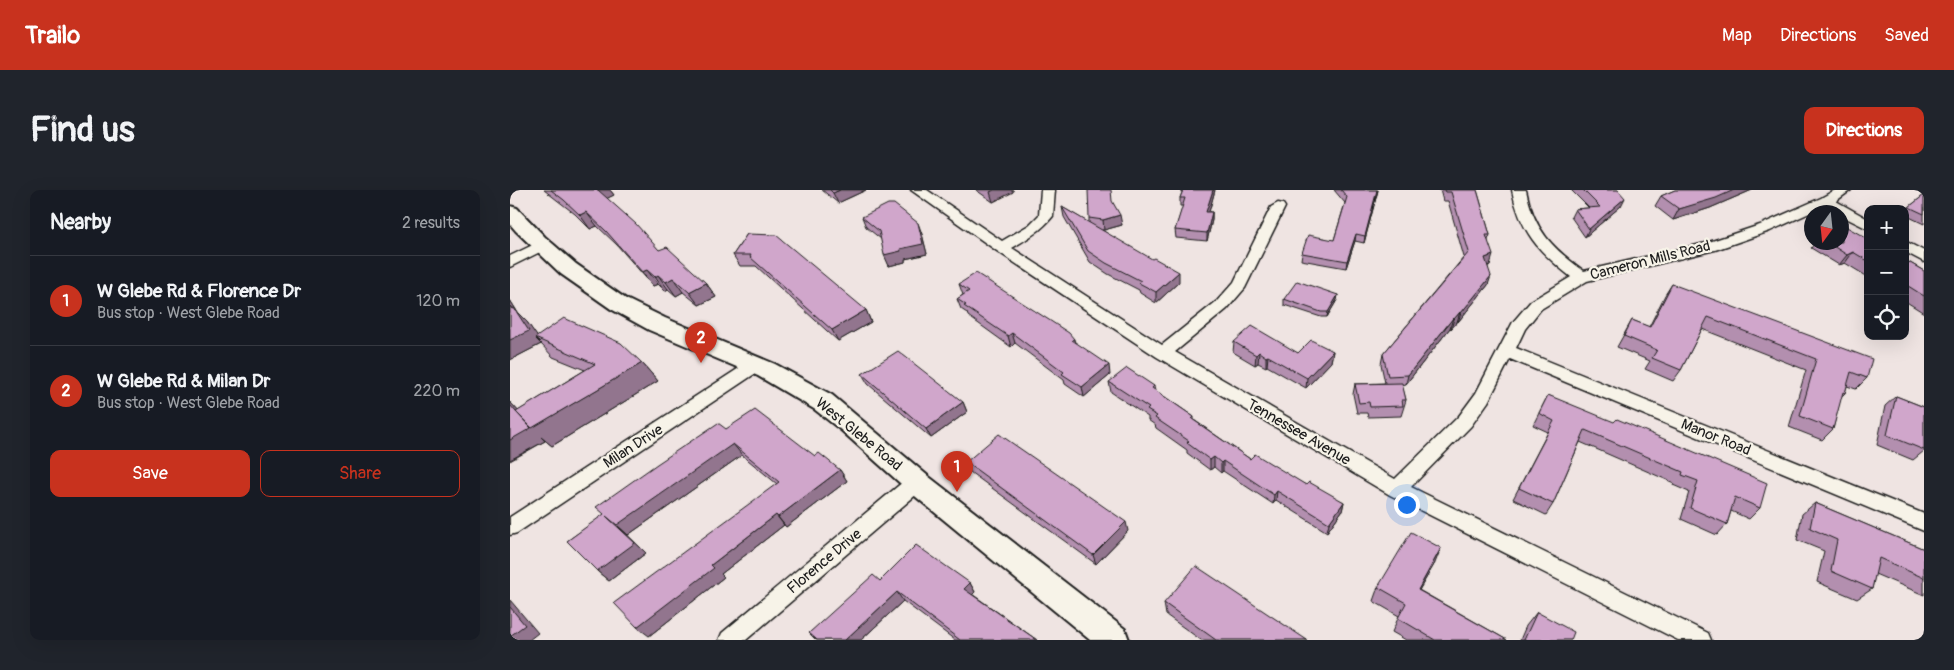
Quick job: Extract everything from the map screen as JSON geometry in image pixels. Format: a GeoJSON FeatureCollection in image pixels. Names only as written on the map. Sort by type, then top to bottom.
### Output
{"type":"FeatureCollection","features":[{"type":"Feature","properties":{"kind":"main road","name":"West Glebe Road"},"geometry":{"type":"LineString","coordinates":[[510,212],[543,245],[594,288],[628,309],[756,365],[824,402],[849,421],[918,482],[1114,640]]}},
{"type":"Feature","properties":{"kind":"street","name":"Tennessee Avenue"},"geometry":{"type":"LineString","coordinates":[[918,190],[1002,248],[1163,353],[1397,489],[1700,640]]}},
{"type":"Feature","properties":{"kind":"street"},"geometry":{"type":"LineString","coordinates":[[1002,248],[1034,228],[1046,216],[1048,190]]}},
{"type":"Feature","properties":{"kind":"street"},"geometry":{"type":"LineString","coordinates":[[1519,190],[1526,217],[1540,240],[1561,262],[1582,277]]}},
{"type":"Feature","properties":{"kind":"street","name":"Cameron Mills Road"},"geometry":{"type":"LineString","coordinates":[[1397,489],[1465,421],[1482,398],[1519,326],[1536,305],[1582,277],[1710,247],[1765,228],[1826,201],[1844,190]]}},
{"type":"Feature","properties":{"kind":"street"},"geometry":{"type":"LineString","coordinates":[[1826,201],[1864,223]]}},
{"type":"Feature","properties":{"kind":"street"},"geometry":{"type":"LineString","coordinates":[[1163,353],[1222,305],[1240,284],[1278,207]]}},
{"type":"Feature","properties":{"kind":"street"},"geometry":{"type":"LineString","coordinates":[[510,262],[543,245]]}},
{"type":"Feature","properties":{"kind":"street"},"geometry":{"type":"LineString","coordinates":[[1909,248],[1924,256]]}},
{"type":"Feature","properties":{"kind":"street","name":"Manor Road"},"geometry":{"type":"LineString","coordinates":[[1507,351],[1924,523]]}},
{"type":"Feature","properties":{"kind":"street","name":"Milan Drive"},"geometry":{"type":"LineString","coordinates":[[510,526],[756,365]]}},
{"type":"Feature","properties":{"kind":"street","name":"Florence Drive"},"geometry":{"type":"LineString","coordinates":[[730,640],[918,482]]}},
{"type":"Feature","properties":{"kind":"building"},"geometry":{"type":"Polygon","coordinates":[[[551,190],[598,190],[636,224],[659,250],[667,247],[706,283],[689,292],[673,278],[666,282],[658,275],[655,277],[647,270],[642,272],[606,231],[586,212],[580,215],[551,190]]]}},
{"type":"Feature","properties":{"kind":"building"},"geometry":{"type":"Polygon","coordinates":[[[1088,190],[1111,190],[1112,201],[1120,215],[1103,220],[1089,218],[1088,190]]]}},
{"type":"Feature","properties":{"kind":"building"},"geometry":{"type":"Polygon","coordinates":[[[1183,190],[1213,190],[1206,212],[1212,212],[1207,233],[1175,230],[1185,198],[1180,198],[1183,190]]]}},
{"type":"Feature","properties":{"kind":"building"},"geometry":{"type":"Polygon","coordinates":[[[1341,190],[1377,190],[1365,236],[1356,234],[1347,261],[1302,253],[1308,235],[1334,240],[1347,197],[1341,190]]]}},
{"type":"Feature","properties":{"kind":"building"},"geometry":{"type":"Polygon","coordinates":[[[1445,190],[1477,190],[1490,235],[1486,235],[1493,255],[1485,258],[1491,276],[1461,313],[1453,318],[1408,375],[1388,376],[1383,354],[1469,252],[1451,192],[1446,192],[1445,190]]]}},
{"type":"Feature","properties":{"kind":"building"},"geometry":{"type":"Polygon","coordinates":[[[1583,190],[1618,190],[1625,198],[1589,229],[1575,209],[1600,207],[1583,190]]]}},
{"type":"Feature","properties":{"kind":"building"},"geometry":{"type":"Polygon","coordinates":[[[1675,190],[1734,190],[1716,198],[1679,209],[1661,196],[1675,190]]]}},
{"type":"Feature","properties":{"kind":"building"},"geometry":{"type":"Polygon","coordinates":[[[1924,195],[1924,214],[1909,207],[1924,195]]]}},
{"type":"Feature","properties":{"kind":"building"},"geometry":{"type":"Polygon","coordinates":[[[888,204],[894,204],[918,223],[923,244],[884,255],[879,231],[862,217],[888,204]]]}},
{"type":"Feature","properties":{"kind":"building"},"geometry":{"type":"Polygon","coordinates":[[[1062,207],[1152,259],[1154,258],[1179,272],[1156,292],[1139,283],[1141,281],[1106,263],[1088,251],[1062,207]]]}},
{"type":"Feature","properties":{"kind":"building"},"geometry":{"type":"Polygon","coordinates":[[[1849,228],[1864,237],[1864,259],[1853,252],[1847,255],[1839,250],[1849,250],[1849,228]]]}},
{"type":"Feature","properties":{"kind":"building"},"geometry":{"type":"Polygon","coordinates":[[[747,234],[776,235],[866,310],[832,330],[750,257],[751,255],[733,255],[747,234]]]}},
{"type":"Feature","properties":{"kind":"building"},"geometry":{"type":"Polygon","coordinates":[[[1909,262],[1924,271],[1924,296],[1909,287],[1909,262]]]}},
{"type":"Feature","properties":{"kind":"building"},"geometry":{"type":"Polygon","coordinates":[[[976,273],[1069,333],[1074,339],[1072,340],[1109,365],[1082,387],[1062,374],[1064,372],[1012,333],[1008,336],[964,306],[966,305],[957,299],[969,291],[959,284],[976,273]]]}},
{"type":"Feature","properties":{"kind":"building"},"geometry":{"type":"Polygon","coordinates":[[[1297,281],[1338,295],[1328,312],[1321,312],[1284,299],[1297,281]]]}},
{"type":"Feature","properties":{"kind":"building"},"geometry":{"type":"Polygon","coordinates":[[[1672,284],[1872,359],[1867,378],[1851,372],[1845,393],[1843,392],[1833,429],[1800,416],[1816,359],[1708,317],[1681,370],[1652,358],[1657,350],[1624,336],[1632,320],[1650,327],[1672,284]]]}},
{"type":"Feature","properties":{"kind":"building"},"geometry":{"type":"Polygon","coordinates":[[[510,306],[512,309],[514,308],[529,331],[510,340],[510,306]]]}},
{"type":"Feature","properties":{"kind":"building"},"geometry":{"type":"Polygon","coordinates":[[[564,318],[621,343],[642,363],[532,428],[516,412],[595,364],[535,338],[564,318]]]}},
{"type":"Feature","properties":{"kind":"building"},"geometry":{"type":"Polygon","coordinates":[[[1252,326],[1298,353],[1311,340],[1333,351],[1307,378],[1268,356],[1266,357],[1259,352],[1256,355],[1234,342],[1252,326]]]}},
{"type":"Feature","properties":{"kind":"building"},"geometry":{"type":"Polygon","coordinates":[[[898,351],[963,402],[926,429],[862,374],[898,351]]]}},
{"type":"Feature","properties":{"kind":"building"},"geometry":{"type":"Polygon","coordinates":[[[1127,368],[1194,417],[1192,419],[1250,459],[1255,454],[1306,485],[1309,482],[1344,502],[1329,523],[1277,491],[1274,495],[1223,461],[1221,463],[1214,457],[1210,460],[1187,443],[1189,441],[1155,418],[1157,416],[1147,410],[1149,408],[1109,382],[1127,368]]]}},
{"type":"Feature","properties":{"kind":"building"},"geometry":{"type":"Polygon","coordinates":[[[1402,383],[1406,400],[1402,400],[1403,406],[1370,407],[1369,402],[1359,403],[1355,384],[1402,383]]]}},
{"type":"Feature","properties":{"kind":"building"},"geometry":{"type":"Polygon","coordinates":[[[1548,395],[1614,422],[1617,419],[1767,483],[1760,508],[1735,497],[1727,524],[1690,508],[1698,481],[1682,475],[1683,472],[1585,430],[1553,504],[1519,488],[1554,421],[1539,413],[1548,395]]]}},
{"type":"Feature","properties":{"kind":"building"},"geometry":{"type":"Polygon","coordinates":[[[1896,396],[1924,407],[1924,450],[1887,435],[1896,396]]]}},
{"type":"Feature","properties":{"kind":"building"},"geometry":{"type":"Polygon","coordinates":[[[510,405],[531,428],[510,440],[510,405]]]}},
{"type":"Feature","properties":{"kind":"building"},"geometry":{"type":"Polygon","coordinates":[[[755,410],[815,456],[819,453],[840,470],[778,517],[776,515],[711,565],[714,568],[637,627],[614,603],[779,482],[733,444],[617,525],[606,516],[635,543],[597,571],[567,541],[604,514],[596,507],[657,464],[718,423],[726,429],[755,410]]]}},
{"type":"Feature","properties":{"kind":"building"},"geometry":{"type":"Polygon","coordinates":[[[999,434],[1126,522],[1093,555],[966,462],[999,434]]]}},
{"type":"Feature","properties":{"kind":"building"},"geometry":{"type":"Polygon","coordinates":[[[1815,503],[1924,549],[1924,578],[1879,558],[1872,589],[1831,571],[1837,540],[1810,528],[1815,503]]]}},
{"type":"Feature","properties":{"kind":"building"},"geometry":{"type":"Polygon","coordinates":[[[1411,532],[1441,548],[1418,590],[1507,640],[1435,640],[1398,618],[1406,603],[1378,587],[1411,532]]]}},
{"type":"Feature","properties":{"kind":"building"},"geometry":{"type":"Polygon","coordinates":[[[916,545],[970,583],[964,589],[1037,640],[960,640],[897,592],[845,640],[817,640],[809,633],[873,575],[880,581],[916,545]]]}},
{"type":"Feature","properties":{"kind":"building"},"geometry":{"type":"Polygon","coordinates":[[[1196,566],[1307,640],[1216,640],[1164,603],[1196,566]]]}},
{"type":"Feature","properties":{"kind":"building"},"geometry":{"type":"Polygon","coordinates":[[[510,607],[525,625],[510,636],[510,607]]]}},
{"type":"Feature","properties":{"kind":"building"},"geometry":{"type":"Polygon","coordinates":[[[1537,612],[1574,632],[1571,640],[1524,640],[1537,612]]]}},
{"type":"Feature","properties":{"kind":"place","name":"W Glebe Rd & Milan Dr"},"geometry":{"type":"Point","coordinates":[701,363]}},
{"type":"Feature","properties":{"kind":"place","name":"W Glebe Rd & Florence Dr"},"geometry":{"type":"Point","coordinates":[957,492]}}]}
